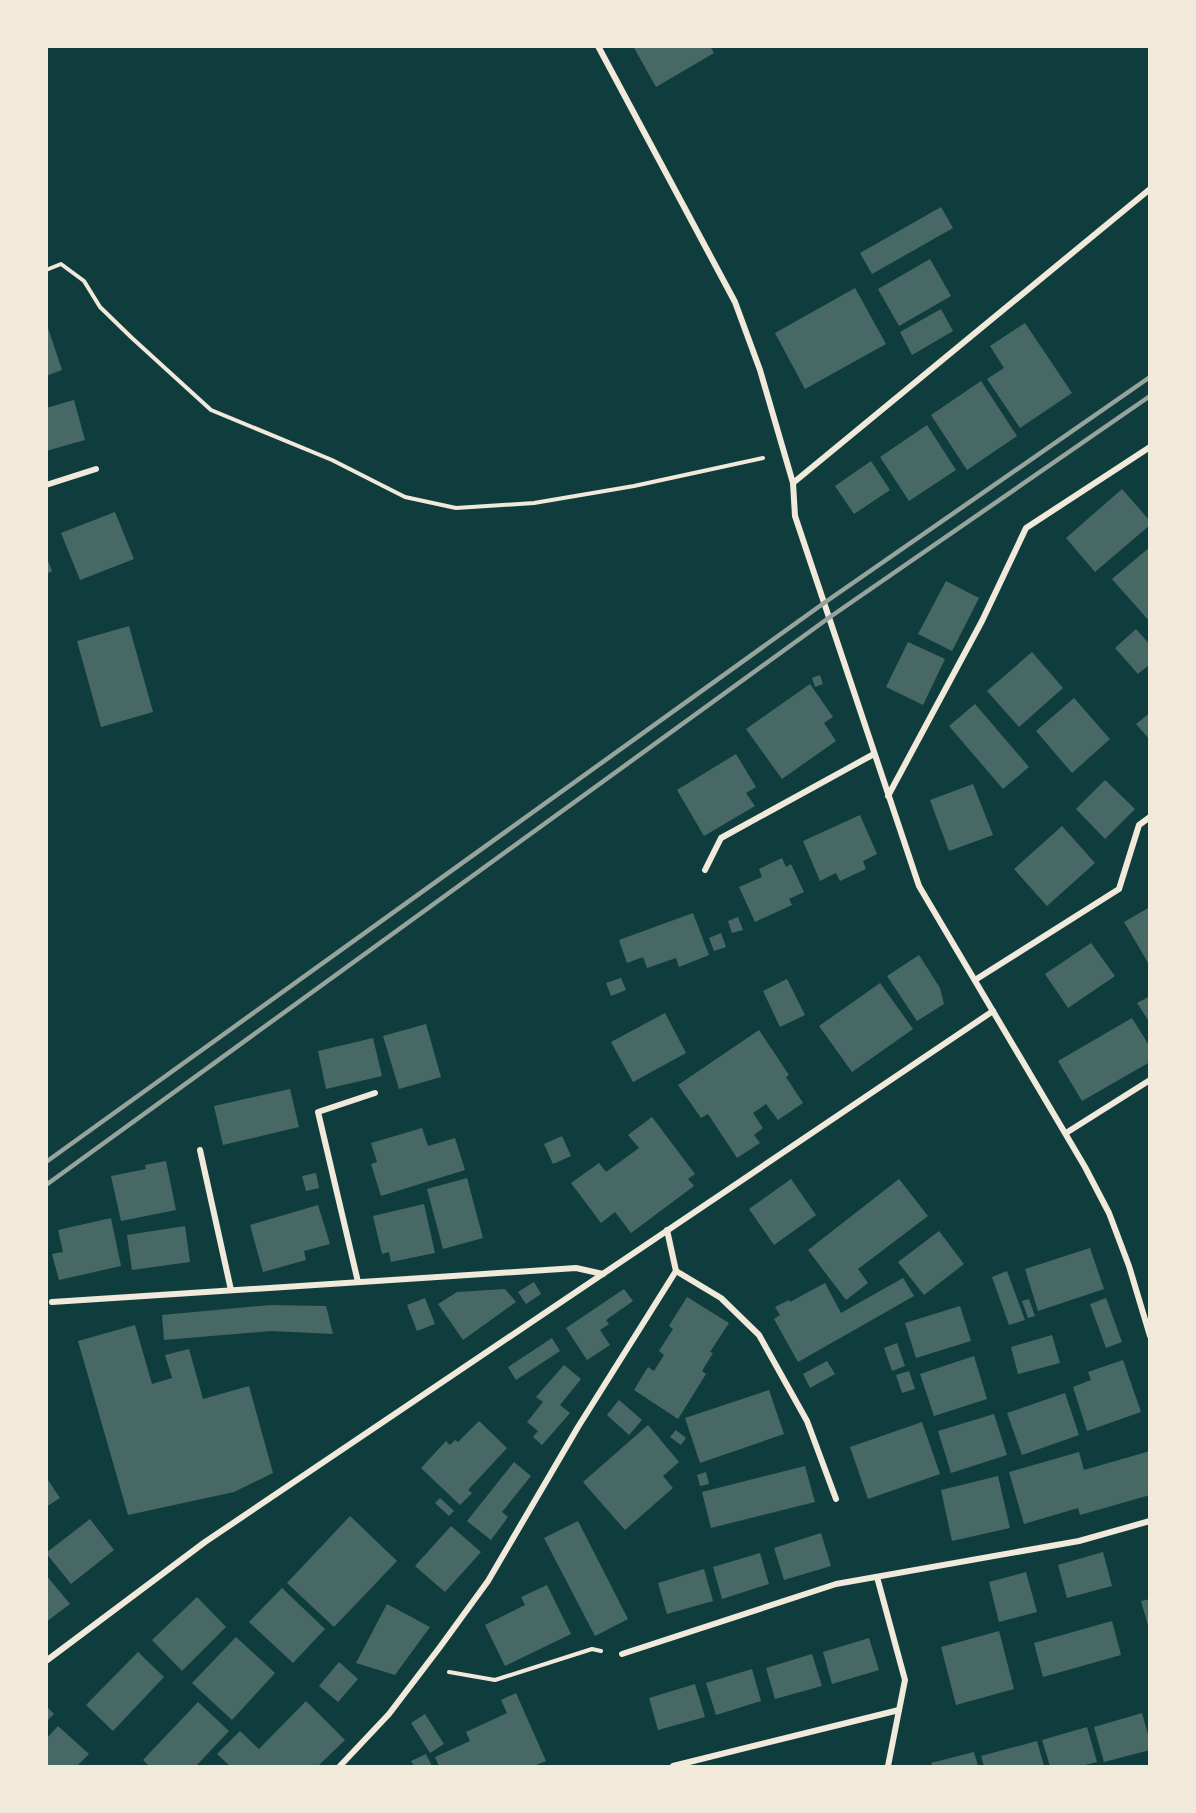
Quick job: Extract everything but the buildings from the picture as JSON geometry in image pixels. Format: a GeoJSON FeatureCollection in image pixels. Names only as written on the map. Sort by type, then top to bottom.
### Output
{"type":"FeatureCollection","features":[{"type":"Feature","properties":{"kind":"street"},"geometry":{"type":"LineString","coordinates":[[598,46],[735,302],[760,370],[793,483],[795,516],[919,885],[1066,1133],[1109,1213],[1129,1266],[1149,1336]]}},
{"type":"Feature","properties":{"kind":"street"},"geometry":{"type":"LineString","coordinates":[[793,483],[1149,189]]}},
{"type":"Feature","properties":{"kind":"street"},"geometry":{"type":"LineString","coordinates":[[888,796],[982,621],[1026,528],[1149,447]]}},
{"type":"Feature","properties":{"kind":"street"},"geometry":{"type":"LineString","coordinates":[[46,485],[96,469]]}},
{"type":"Feature","properties":{"kind":"street"},"geometry":{"type":"LineString","coordinates":[[705,870],[721,838],[874,754]]}},
{"type":"Feature","properties":{"kind":"street"},"geometry":{"type":"LineString","coordinates":[[975,980],[1119,889],[1139,825],[1149,817]]}},
{"type":"Feature","properties":{"kind":"street"},"geometry":{"type":"LineString","coordinates":[[46,1661],[205,1542],[993,1011]]}},
{"type":"Feature","properties":{"kind":"street"},"geometry":{"type":"LineString","coordinates":[[1066,1133],[1149,1080]]}},
{"type":"Feature","properties":{"kind":"street"},"geometry":{"type":"LineString","coordinates":[[358,1282],[318,1112],[375,1093]]}},
{"type":"Feature","properties":{"kind":"street"},"geometry":{"type":"LineString","coordinates":[[200,1150],[231,1290]]}},
{"type":"Feature","properties":{"kind":"street"},"geometry":{"type":"LineString","coordinates":[[340,1767],[389,1714],[488,1581],[578,1427],[676,1270],[667,1230]]}},
{"type":"Feature","properties":{"kind":"street"},"geometry":{"type":"LineString","coordinates":[[52,1302],[576,1268],[603,1274]]}},
{"type":"Feature","properties":{"kind":"street"},"geometry":{"type":"LineString","coordinates":[[676,1270],[721,1298],[759,1335],[807,1421],[836,1499]]}},
{"type":"Feature","properties":{"kind":"street"},"geometry":{"type":"LineString","coordinates":[[622,1654],[836,1584],[1079,1541],[1149,1521]]}},
{"type":"Feature","properties":{"kind":"street"},"geometry":{"type":"LineString","coordinates":[[877,1577],[905,1680],[888,1767]]}},
{"type":"Feature","properties":{"kind":"street"},"geometry":{"type":"LineString","coordinates":[[673,1767],[899,1710]]}},
{"type":"Feature","properties":{"kind":"path"},"geometry":{"type":"LineString","coordinates":[[46,270],[61,264],[84,281],[100,307],[211,410],[332,460],[405,497],[456,508],[534,503],[634,486],[784,454]]}},
{"type":"Feature","properties":{"kind":"path"},"geometry":{"type":"LineString","coordinates":[[425,1667],[495,1680],[592,1650],[622,1654]]}},
{"type":"Feature","properties":{"kind":"railway"},"geometry":{"type":"LineString","coordinates":[[46,1162],[824,603],[1150,377]]}},
{"type":"Feature","properties":{"kind":"railway"},"geometry":{"type":"LineString","coordinates":[[46,1185],[830,617],[1150,396]]}}]}
